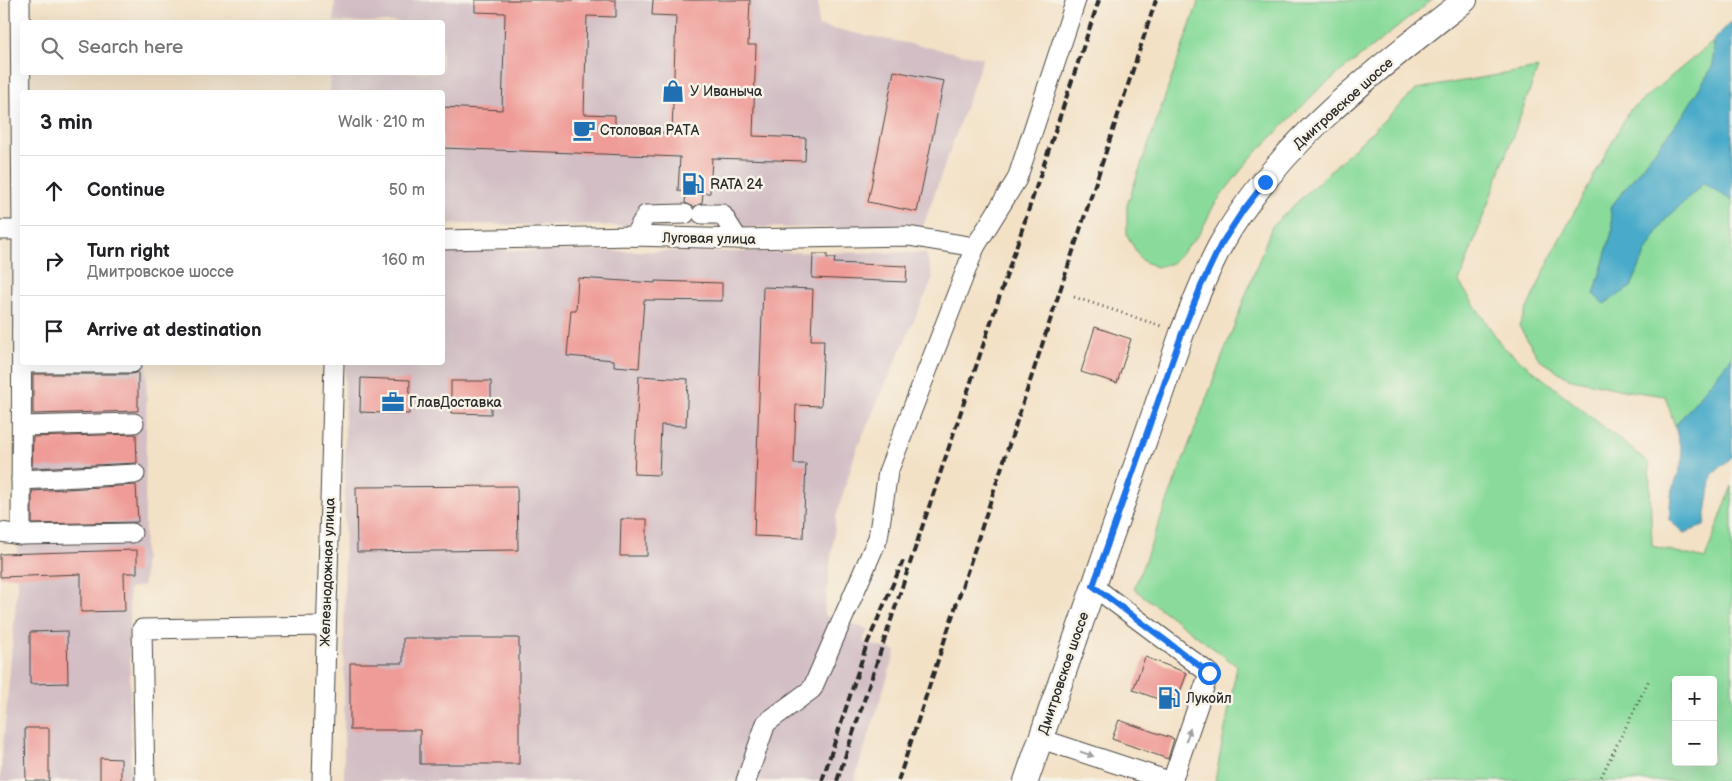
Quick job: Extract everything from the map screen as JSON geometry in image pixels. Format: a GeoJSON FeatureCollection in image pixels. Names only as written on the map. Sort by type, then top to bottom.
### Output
{"type":"FeatureCollection","features":[{"type":"Feature","properties":{"kind":"main road","name":"Дмитровское шоссе"},"geometry":{"type":"LineString","coordinates":[[1026,781],[1182,333],[1220,246],[1242,212],[1290,151],[1348,95],[1465,0]]}},
{"type":"Feature","properties":{"kind":"street"},"geometry":{"type":"LineString","coordinates":[[20,0],[20,20]]}},
{"type":"Feature","properties":{"kind":"street"},"geometry":{"type":"LineString","coordinates":[[746,781],[766,723],[812,689],[878,538],[888,472],[975,247],[1018,179],[1076,0]]}},
{"type":"Feature","properties":{"kind":"street"},"geometry":{"type":"LineString","coordinates":[[21,75],[21,90]]}},
{"type":"Feature","properties":{"kind":"street"},"geometry":{"type":"LineString","coordinates":[[634,236],[646,215],[722,214],[738,238]]}},
{"type":"Feature","properties":{"kind":"street"},"geometry":{"type":"LineString","coordinates":[[0,230],[20,230]]}},
{"type":"Feature","properties":{"kind":"street","name":"Луговая улица"},"geometry":{"type":"LineString","coordinates":[[445,240],[634,236],[738,238],[908,236],[975,247]]}},
{"type":"Feature","properties":{"kind":"street"},"geometry":{"type":"LineString","coordinates":[[21,535],[22,365]]}},
{"type":"Feature","properties":{"kind":"street","name":"Железнодожная улица"},"geometry":{"type":"LineString","coordinates":[[322,781],[334,365]]}},
{"type":"Feature","properties":{"kind":"street"},"geometry":{"type":"LineString","coordinates":[[22,426],[134,423]]}},
{"type":"Feature","properties":{"kind":"street"},"geometry":{"type":"LineString","coordinates":[[21,480],[135,474]]}},
{"type":"Feature","properties":{"kind":"street"},"geometry":{"type":"LineString","coordinates":[[0,532],[21,535],[132,533]]}},
{"type":"Feature","properties":{"kind":"street"},"geometry":{"type":"LineString","coordinates":[[1041,739],[1170,781],[1209,673],[1093,586]]}},
{"type":"Feature","properties":{"kind":"street"},"geometry":{"type":"LineString","coordinates":[[145,781],[142,629],[325,626]]}},
{"type":"Feature","properties":{"kind":"path"},"geometry":{"type":"LineString","coordinates":[[1074,297],[1182,333]]}},
{"type":"Feature","properties":{"kind":"path"},"geometry":{"type":"LineString","coordinates":[[1599,781],[1649,680]]}},
{"type":"Feature","properties":{"kind":"shaded area"},"geometry":{"type":"Polygon","coordinates":[[[335,0],[818,0],[818,26],[983,58],[922,229],[445,224],[445,90],[330,90],[331,75],[445,75],[445,20],[334,20],[335,0]]]}},
{"type":"Feature","properties":{"kind":"shaded area"},"geometry":{"type":"Polygon","coordinates":[[[16,243],[20,365],[147,365],[144,585],[129,589],[131,781],[0,781],[17,591],[16,243]]]}},
{"type":"Feature","properties":{"kind":"shaded area"},"geometry":{"type":"Polygon","coordinates":[[[445,250],[926,253],[933,278],[857,448],[836,517],[824,615],[868,629],[863,642],[896,651],[854,781],[344,781],[345,365],[445,365],[445,250]]]}},
{"type":"Feature","properties":{"kind":"green space"},"geometry":{"type":"Polygon","coordinates":[[[1199,0],[1432,0],[1319,89],[1248,161],[1214,205],[1200,233],[1173,263],[1156,267],[1141,260],[1127,235],[1127,205],[1199,0]]]}},
{"type":"Feature","properties":{"kind":"green space"},"geometry":{"type":"Polygon","coordinates":[[[1714,41],[1713,66],[1683,115],[1610,208],[1613,228],[1594,295],[1631,287],[1646,251],[1665,220],[1704,182],[1732,201],[1732,357],[1675,426],[1665,396],[1623,390],[1568,378],[1539,359],[1519,326],[1557,244],[1629,111],[1714,41]]]}},
{"type":"Feature","properties":{"kind":"green space"},"geometry":{"type":"Polygon","coordinates":[[[1538,68],[1459,282],[1502,346],[1649,463],[1652,546],[1705,559],[1732,486],[1732,781],[1215,781],[1237,666],[1134,589],[1272,226],[1417,89],[1538,68]]]}},
{"type":"Feature","properties":{"kind":"water"},"geometry":{"type":"Polygon","coordinates":[[[1732,21],[1732,201],[1704,183],[1665,220],[1646,251],[1631,287],[1604,304],[1594,295],[1613,228],[1610,208],[1683,115],[1713,66],[1714,39],[1732,21]]]}},
{"type":"Feature","properties":{"kind":"water"},"geometry":{"type":"Polygon","coordinates":[[[1732,357],[1732,457],[1712,475],[1704,526],[1684,533],[1669,520],[1671,495],[1683,459],[1675,426],[1732,357]]]}},
{"type":"Feature","properties":{"kind":"building"},"geometry":{"type":"Polygon","coordinates":[[[475,0],[616,0],[616,17],[587,16],[584,114],[615,115],[615,131],[672,133],[676,16],[652,15],[653,0],[750,0],[748,45],[756,45],[753,136],[806,138],[805,161],[712,158],[710,193],[703,193],[702,203],[694,207],[685,203],[686,192],[678,191],[680,157],[445,148],[445,107],[502,110],[505,13],[475,12],[475,0]]]}},
{"type":"Feature","properties":{"kind":"building"},"geometry":{"type":"Polygon","coordinates":[[[894,71],[944,81],[917,212],[868,202],[894,71]]]}},
{"type":"Feature","properties":{"kind":"building"},"geometry":{"type":"Polygon","coordinates":[[[813,254],[827,254],[827,258],[835,258],[834,263],[907,266],[906,282],[812,278],[813,254]]]}},
{"type":"Feature","properties":{"kind":"building"},"geometry":{"type":"Polygon","coordinates":[[[578,278],[655,283],[655,281],[722,283],[722,301],[644,300],[639,368],[614,366],[614,360],[567,356],[571,310],[576,310],[578,278]]]}},
{"type":"Feature","properties":{"kind":"building"},"geometry":{"type":"Polygon","coordinates":[[[763,287],[813,289],[811,340],[824,340],[821,406],[796,405],[794,464],[806,464],[803,538],[754,536],[763,287]]]}},
{"type":"Feature","properties":{"kind":"building"},"geometry":{"type":"Polygon","coordinates":[[[1095,327],[1131,339],[1117,383],[1081,372],[1095,327]]]}},
{"type":"Feature","properties":{"kind":"building"},"geometry":{"type":"Polygon","coordinates":[[[138,372],[138,411],[33,414],[33,374],[132,374],[138,372]]]}},
{"type":"Feature","properties":{"kind":"building"},"geometry":{"type":"Polygon","coordinates":[[[639,376],[688,379],[686,426],[661,425],[659,475],[634,474],[639,376]]]}},
{"type":"Feature","properties":{"kind":"building"},"geometry":{"type":"Polygon","coordinates":[[[361,378],[410,380],[409,414],[360,412],[361,378]]]}},
{"type":"Feature","properties":{"kind":"building"},"geometry":{"type":"Polygon","coordinates":[[[451,381],[491,381],[491,414],[451,413],[451,381]]]}},
{"type":"Feature","properties":{"kind":"building"},"geometry":{"type":"Polygon","coordinates":[[[136,434],[137,463],[32,468],[33,437],[136,434]]]}},
{"type":"Feature","properties":{"kind":"building"},"geometry":{"type":"Polygon","coordinates":[[[136,485],[138,522],[32,524],[32,491],[136,485]]]}},
{"type":"Feature","properties":{"kind":"building"},"geometry":{"type":"Polygon","coordinates":[[[517,486],[518,550],[357,552],[356,487],[517,486]]]}},
{"type":"Feature","properties":{"kind":"building"},"geometry":{"type":"Polygon","coordinates":[[[621,519],[647,519],[647,556],[620,556],[621,519]]]}},
{"type":"Feature","properties":{"kind":"building"},"geometry":{"type":"Polygon","coordinates":[[[137,550],[137,573],[124,573],[125,611],[81,612],[81,574],[0,577],[0,554],[137,550]]]}},
{"type":"Feature","properties":{"kind":"building"},"geometry":{"type":"Polygon","coordinates":[[[67,631],[68,683],[30,684],[30,632],[67,631]]]}},
{"type":"Feature","properties":{"kind":"building"},"geometry":{"type":"Polygon","coordinates":[[[403,638],[519,638],[519,764],[420,764],[420,730],[350,730],[350,663],[403,663],[403,638]]]}},
{"type":"Feature","properties":{"kind":"building"},"geometry":{"type":"Polygon","coordinates":[[[1145,657],[1187,673],[1175,705],[1133,690],[1145,657]]]}},
{"type":"Feature","properties":{"kind":"building"},"geometry":{"type":"Polygon","coordinates":[[[1119,720],[1174,739],[1168,759],[1112,739],[1119,720]]]}},
{"type":"Feature","properties":{"kind":"building"},"geometry":{"type":"Polygon","coordinates":[[[25,728],[49,728],[49,781],[26,781],[25,728]]]}},
{"type":"Feature","properties":{"kind":"building"},"geometry":{"type":"Polygon","coordinates":[[[100,758],[121,759],[121,781],[100,781],[100,758]]]}},
{"type":"Feature","properties":{"kind":"railway"},"geometry":{"type":"LineString","coordinates":[[837,781],[1099,0]]}},
{"type":"Feature","properties":{"kind":"railway"},"geometry":{"type":"LineString","coordinates":[[898,781],[1156,0]]}},
{"type":"Feature","properties":{"kind":"railway"},"geometry":{"type":"LineString","coordinates":[[822,781],[867,644],[903,561]]}},
{"type":"Feature","properties":{"kind":"place","name":"У Иваныча"},"geometry":{"type":"Point","coordinates":[673,91]}},
{"type":"Feature","properties":{"kind":"place","name":"Столовая РАТА"},"geometry":{"type":"Point","coordinates":[584,130]}},
{"type":"Feature","properties":{"kind":"place","name":"RATA 24"},"geometry":{"type":"Point","coordinates":[693,184]}},
{"type":"Feature","properties":{"kind":"place","name":"ГлавДоставка"},"geometry":{"type":"Point","coordinates":[393,402]}},
{"type":"Feature","properties":{"kind":"place","name":"Лукойл"},"geometry":{"type":"Point","coordinates":[1169,698]}},
{"type":"Feature","properties":{"kind":"route"},"geometry":{"type":"LineString","coordinates":[[1209,673],[1093,586],[1182,333],[1201,286],[1220,246],[1242,212],[1265,182]]}}]}
